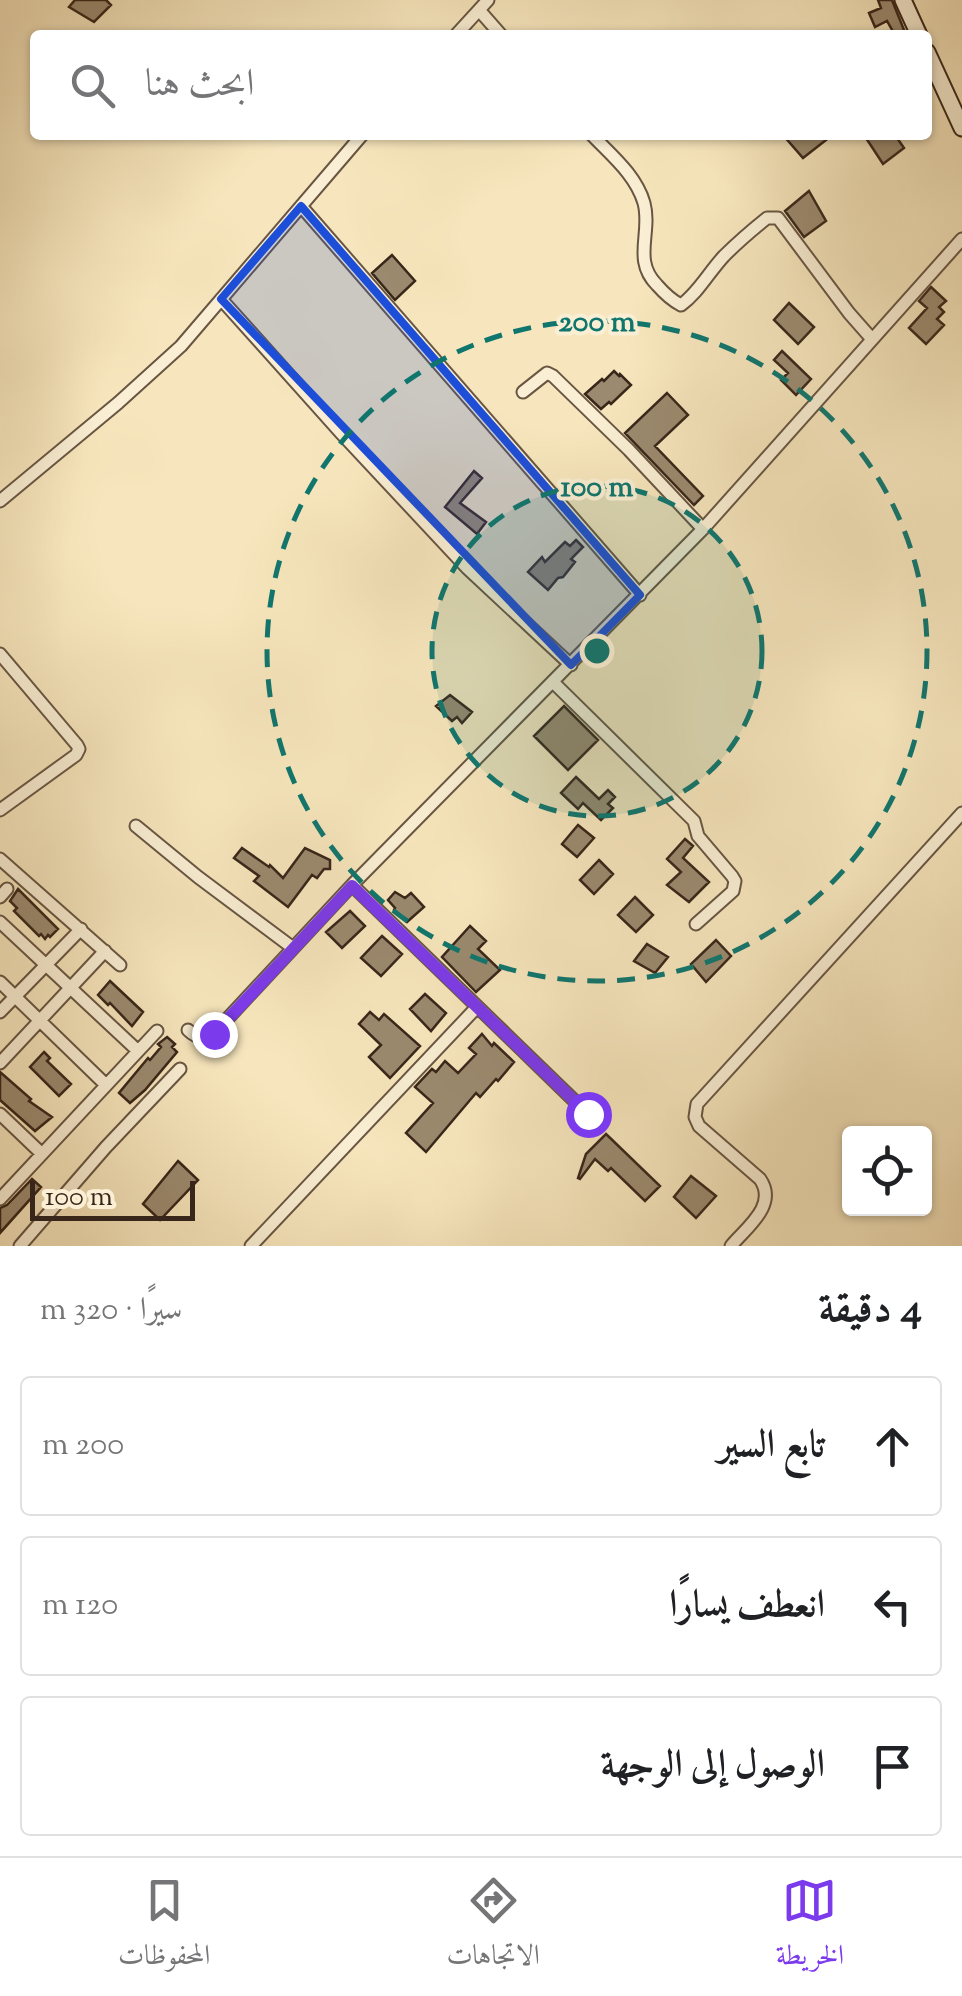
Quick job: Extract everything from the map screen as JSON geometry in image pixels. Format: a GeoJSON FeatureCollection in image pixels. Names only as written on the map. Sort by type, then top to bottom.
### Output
{"type":"FeatureCollection","features":[{"type":"Feature","properties":{"kind":"main road"},"geometry":{"type":"LineString","coordinates":[[902,0],[917,30]]}},
{"type":"Feature","properties":{"kind":"main road"},"geometry":{"type":"LineString","coordinates":[[932,63],[962,128]]}},
{"type":"Feature","properties":{"kind":"street"},"geometry":{"type":"LineString","coordinates":[[460,30],[483,5],[498,30]]}},
{"type":"Feature","properties":{"kind":"street"},"geometry":{"type":"LineString","coordinates":[[0,500],[168,358],[358,140]]}},
{"type":"Feature","properties":{"kind":"street"},"geometry":{"type":"LineString","coordinates":[[597,140],[632,176],[643,199],[647,220],[644,268],[671,300],[680,305],[689,300],[725,256],[757,226],[766,218],[778,218],[871,338]]}},
{"type":"Feature","properties":{"kind":"street"},"geometry":{"type":"LineString","coordinates":[[301,206],[640,596]]}},
{"type":"Feature","properties":{"kind":"street"},"geometry":{"type":"LineString","coordinates":[[188,1030],[199,1037],[214,1034],[352,886],[704,529],[962,239]]}},
{"type":"Feature","properties":{"kind":"street"},"geometry":{"type":"LineString","coordinates":[[221,299],[467,568],[572,665]]}},
{"type":"Feature","properties":{"kind":"street"},"geometry":{"type":"LineString","coordinates":[[523,392],[547,373],[553,376],[704,529]]}},
{"type":"Feature","properties":{"kind":"street"},"geometry":{"type":"LineString","coordinates":[[0,654],[78,744],[79,750],[0,810]]}},
{"type":"Feature","properties":{"kind":"street"},"geometry":{"type":"LineString","coordinates":[[554,682],[694,821],[698,836],[735,881],[732,891],[696,924]]}},
{"type":"Feature","properties":{"kind":"street"},"geometry":{"type":"LineString","coordinates":[[731,1246],[764,1207],[766,1188],[699,1126],[695,1117],[697,1104],[962,813]]}},
{"type":"Feature","properties":{"kind":"street"},"geometry":{"type":"LineString","coordinates":[[136,826],[293,948]]}},
{"type":"Feature","properties":{"kind":"street"},"geometry":{"type":"LineString","coordinates":[[0,860],[120,965]]}},
{"type":"Feature","properties":{"kind":"street"},"geometry":{"type":"LineString","coordinates":[[352,886],[588,1114]]}},
{"type":"Feature","properties":{"kind":"street"},"geometry":{"type":"LineString","coordinates":[[0,922],[138,1051]]}},
{"type":"Feature","properties":{"kind":"street"},"geometry":{"type":"LineString","coordinates":[[0,1012],[81,929]]}},
{"type":"Feature","properties":{"kind":"street"},"geometry":{"type":"LineString","coordinates":[[0,1062],[105,951]]}},
{"type":"Feature","properties":{"kind":"street"},"geometry":{"type":"LineString","coordinates":[[0,982],[106,1085]]}},
{"type":"Feature","properties":{"kind":"street"},"geometry":{"type":"LineString","coordinates":[[252,1246],[477,1007]]}},
{"type":"Feature","properties":{"kind":"street"},"geometry":{"type":"LineString","coordinates":[[0,1200],[157,1031]]}},
{"type":"Feature","properties":{"kind":"street"},"geometry":{"type":"LineString","coordinates":[[20,1246],[180,1069]]}},
{"type":"Feature","properties":{"kind":"street"},"geometry":{"type":"LineString","coordinates":[[0,1114],[42,1154]]}},
{"type":"Feature","properties":{"kind":"highlighted area"},"geometry":{"type":"Polygon","coordinates":[[[301,206],[640,595],[571,665],[221,299],[301,206]]]}},
{"type":"Feature","properties":{"kind":"building"},"geometry":{"type":"Polygon","coordinates":[[[75,0],[106,0],[111,5],[94,22],[69,7],[75,0]]]}},
{"type":"Feature","properties":{"kind":"building"},"geometry":{"type":"Polygon","coordinates":[[[878,0],[892,0],[904,30],[892,30],[887,21],[875,27],[869,13],[881,8],[878,0]]]}},
{"type":"Feature","properties":{"kind":"building"},"geometry":{"type":"Polygon","coordinates":[[[787,140],[826,140],[803,158],[787,140]]]}},
{"type":"Feature","properties":{"kind":"building"},"geometry":{"type":"Polygon","coordinates":[[[867,140],[898,140],[904,148],[883,164],[867,140]]]}},
{"type":"Feature","properties":{"kind":"building"},"geometry":{"type":"Polygon","coordinates":[[[809,191],[826,221],[804,237],[785,211],[809,191]]]}},
{"type":"Feature","properties":{"kind":"building"},"geometry":{"type":"Polygon","coordinates":[[[392,255],[415,281],[395,300],[372,273],[392,255]]]}},
{"type":"Feature","properties":{"kind":"building"},"geometry":{"type":"Polygon","coordinates":[[[931,287],[946,301],[939,307],[944,312],[937,319],[944,325],[926,344],[909,328],[927,308],[919,301],[931,287]]]}},
{"type":"Feature","properties":{"kind":"building"},"geometry":{"type":"Polygon","coordinates":[[[789,303],[814,327],[798,344],[774,320],[789,303]]]}},
{"type":"Feature","properties":{"kind":"building"},"geometry":{"type":"Polygon","coordinates":[[[782,351],[811,379],[796,395],[781,380],[788,373],[774,360],[782,351]]]}},
{"type":"Feature","properties":{"kind":"building"},"geometry":{"type":"Polygon","coordinates":[[[614,371],[631,385],[601,409],[585,394],[614,371]]]}},
{"type":"Feature","properties":{"kind":"building"},"geometry":{"type":"Polygon","coordinates":[[[667,393],[688,415],[655,446],[703,496],[694,505],[625,433],[667,393]]]}},
{"type":"Feature","properties":{"kind":"building"},"geometry":{"type":"Polygon","coordinates":[[[474,471],[482,478],[460,503],[486,522],[477,534],[445,507],[474,471]]]}},
{"type":"Feature","properties":{"kind":"building"},"geometry":{"type":"Polygon","coordinates":[[[576,540],[583,547],[571,559],[575,562],[548,590],[528,572],[542,557],[545,562],[565,542],[570,546],[576,540]]]}},
{"type":"Feature","properties":{"kind":"building"},"geometry":{"type":"Polygon","coordinates":[[[450,695],[472,712],[462,723],[457,717],[452,721],[436,706],[450,695]]]}},
{"type":"Feature","properties":{"kind":"building"},"geometry":{"type":"Polygon","coordinates":[[[564,706],[598,740],[568,770],[534,736],[564,706]]]}},
{"type":"Feature","properties":{"kind":"building"},"geometry":{"type":"Polygon","coordinates":[[[576,777],[599,799],[608,790],[615,797],[608,804],[613,808],[601,820],[583,803],[578,809],[561,793],[576,777]]]}},
{"type":"Feature","properties":{"kind":"building"},"geometry":{"type":"Polygon","coordinates":[[[578,825],[594,838],[577,857],[562,844],[578,825]]]}},
{"type":"Feature","properties":{"kind":"building"},"geometry":{"type":"Polygon","coordinates":[[[685,839],[693,846],[683,858],[709,882],[689,902],[667,885],[681,872],[667,859],[685,839]]]}},
{"type":"Feature","properties":{"kind":"building"},"geometry":{"type":"Polygon","coordinates":[[[242,848],[283,878],[305,848],[330,860],[330,869],[324,869],[317,878],[312,875],[288,907],[254,881],[259,876],[234,858],[242,848]]]}},
{"type":"Feature","properties":{"kind":"building"},"geometry":{"type":"Polygon","coordinates":[[[599,860],[613,874],[594,894],[580,880],[599,860]]]}},
{"type":"Feature","properties":{"kind":"building"},"geometry":{"type":"Polygon","coordinates":[[[18,889],[58,929],[50,937],[39,936],[14,911],[17,908],[10,901],[18,889]]]}},
{"type":"Feature","properties":{"kind":"building"},"geometry":{"type":"Polygon","coordinates":[[[395,892],[405,898],[411,893],[424,907],[407,922],[388,900],[395,892]]]}},
{"type":"Feature","properties":{"kind":"building"},"geometry":{"type":"Polygon","coordinates":[[[635,897],[653,915],[636,932],[618,915],[635,897]]]}},
{"type":"Feature","properties":{"kind":"building"},"geometry":{"type":"Polygon","coordinates":[[[350,911],[365,926],[342,948],[326,932],[350,911]]]}},
{"type":"Feature","properties":{"kind":"building"},"geometry":{"type":"Polygon","coordinates":[[[470,926],[486,941],[478,949],[500,970],[476,992],[442,957],[470,926]]]}},
{"type":"Feature","properties":{"kind":"building"},"geometry":{"type":"Polygon","coordinates":[[[382,936],[402,954],[381,976],[361,958],[382,936]]]}},
{"type":"Feature","properties":{"kind":"building"},"geometry":{"type":"Polygon","coordinates":[[[716,940],[731,956],[706,982],[691,964],[716,940]]]}},
{"type":"Feature","properties":{"kind":"building"},"geometry":{"type":"Polygon","coordinates":[[[647,944],[668,957],[655,973],[634,961],[647,944]]]}},
{"type":"Feature","properties":{"kind":"building"},"geometry":{"type":"Polygon","coordinates":[[[110,981],[143,1012],[132,1026],[98,995],[110,981]]]}},
{"type":"Feature","properties":{"kind":"building"},"geometry":{"type":"Polygon","coordinates":[[[425,994],[446,1013],[431,1031],[410,1009],[425,994]]]}},
{"type":"Feature","properties":{"kind":"building"},"geometry":{"type":"Polygon","coordinates":[[[370,1012],[379,1020],[384,1014],[420,1046],[390,1078],[369,1057],[381,1045],[359,1024],[370,1012]]]}},
{"type":"Feature","properties":{"kind":"building"},"geometry":{"type":"Polygon","coordinates":[[[482,1034],[514,1062],[480,1097],[476,1093],[426,1152],[406,1133],[433,1103],[415,1087],[445,1061],[458,1073],[476,1054],[469,1048],[482,1034]]]}},
{"type":"Feature","properties":{"kind":"building"},"geometry":{"type":"Polygon","coordinates":[[[167,1037],[177,1052],[130,1103],[119,1093],[167,1037]]]}},
{"type":"Feature","properties":{"kind":"building"},"geometry":{"type":"Polygon","coordinates":[[[44,1052],[50,1058],[47,1061],[71,1084],[59,1096],[30,1067],[44,1052]]]}},
{"type":"Feature","properties":{"kind":"building"},"geometry":{"type":"Polygon","coordinates":[[[0,1072],[52,1117],[35,1131],[0,1100],[0,1072]]]}},
{"type":"Feature","properties":{"kind":"building"},"geometry":{"type":"Polygon","coordinates":[[[606,1134],[660,1186],[645,1201],[611,1168],[608,1171],[595,1159],[578,1178],[586,1154],[606,1134]]]}},
{"type":"Feature","properties":{"kind":"building"},"geometry":{"type":"Polygon","coordinates":[[[178,1161],[198,1180],[160,1220],[143,1204],[178,1161]]]}},
{"type":"Feature","properties":{"kind":"building"},"geometry":{"type":"Polygon","coordinates":[[[691,1176],[716,1196],[696,1218],[674,1197],[691,1176]]]}},
{"type":"Feature","properties":{"kind":"building"},"geometry":{"type":"Polygon","coordinates":[[[32,1179],[41,1187],[0,1233],[0,1208],[32,1179]]]}},
{"type":"Feature","properties":{"kind":"route"},"geometry":{"type":"LineString","coordinates":[[214,1034],[352,886],[588,1114]]}}]}
